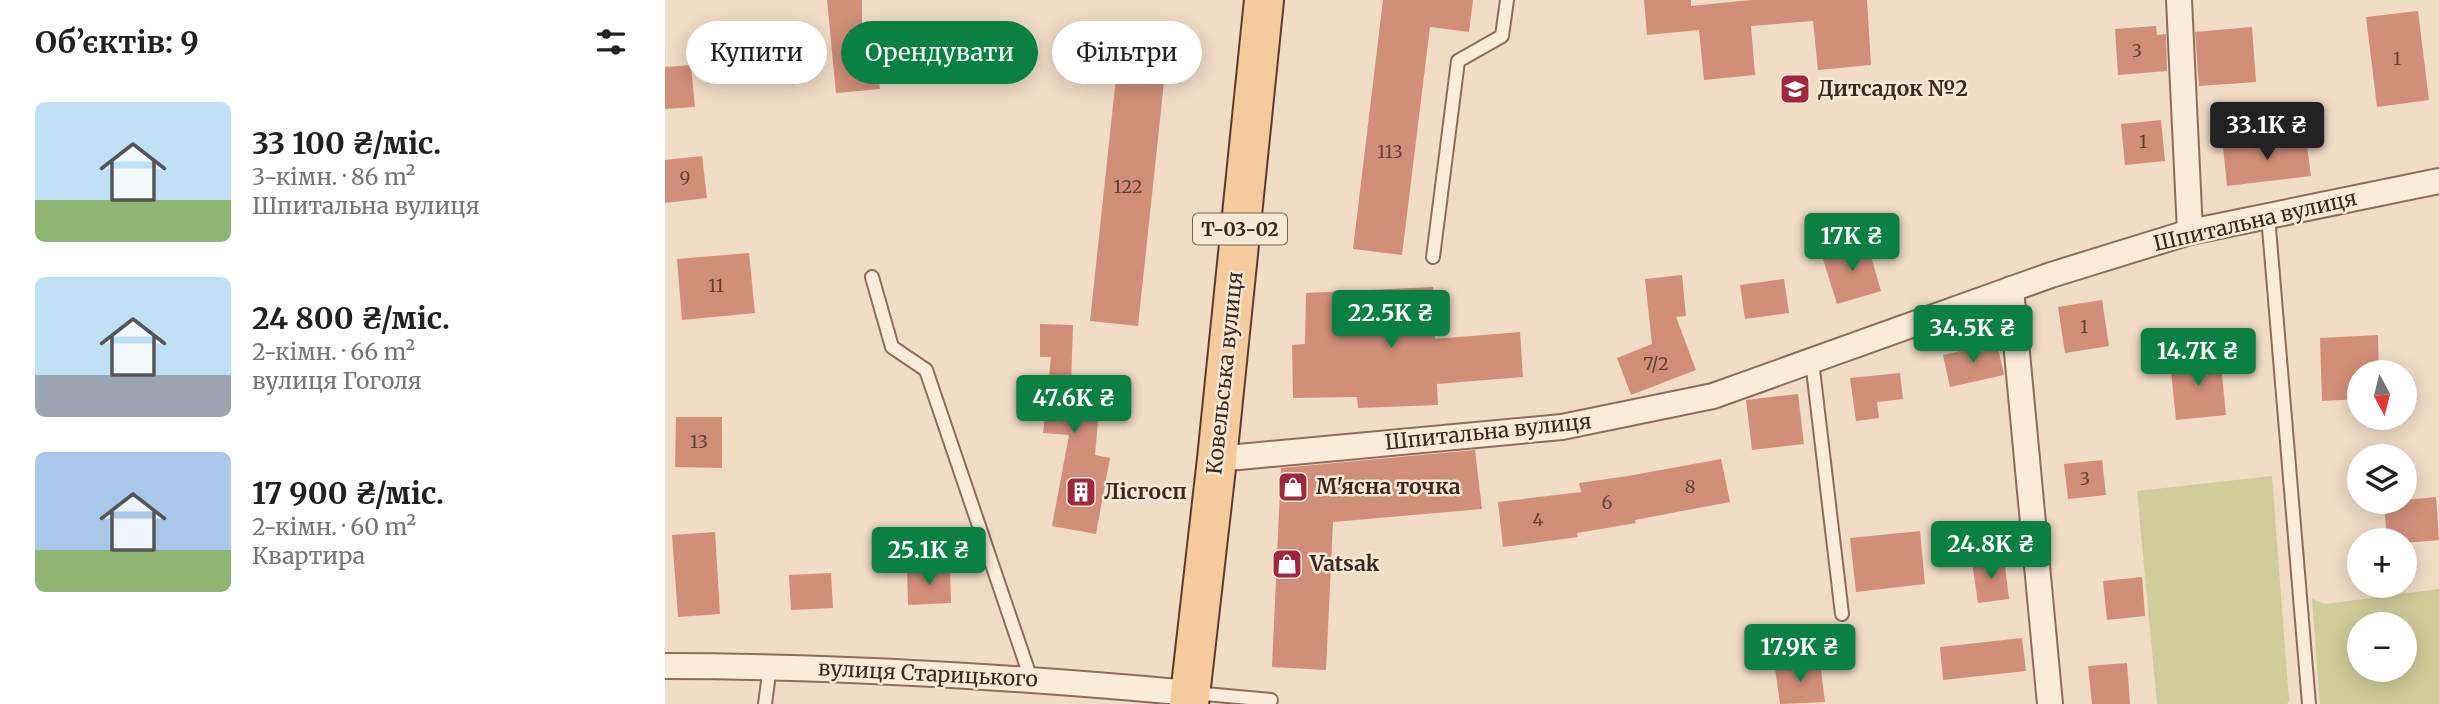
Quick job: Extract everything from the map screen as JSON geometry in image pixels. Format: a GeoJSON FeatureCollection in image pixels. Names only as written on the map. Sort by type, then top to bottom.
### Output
{"type":"FeatureCollection","features":[{"type":"Feature","properties":{"kind":"main road","name":"Ковельська вулиця"},"geometry":{"type":"LineString","coordinates":[[1189,698],[1217,459],[1264,0]]}},
{"type":"Feature","properties":{"kind":"street"},"geometry":{"type":"LineString","coordinates":[[2179,0],[2190,232]]}},
{"type":"Feature","properties":{"kind":"street","name":"Шпитальна вулиця"},"geometry":{"type":"LineString","coordinates":[[1217,459],[1562,427],[1713,396],[2011,289],[2190,232],[2439,181]]}},
{"type":"Feature","properties":{"kind":"street"},"geometry":{"type":"LineString","coordinates":[[2011,289],[2050,704]]}},
{"type":"Feature","properties":{"kind":"street","name":"вулиця Старицького"},"geometry":{"type":"LineString","coordinates":[[665,666],[770,666],[1031,679],[1189,698]]}},
{"type":"Feature","properties":{"kind":"lane"},"geometry":{"type":"LineString","coordinates":[[1433,257],[1458,61],[1502,36],[1507,0]]}},
{"type":"Feature","properties":{"kind":"lane"},"geometry":{"type":"LineString","coordinates":[[2268,216],[2309,704]]}},
{"type":"Feature","properties":{"kind":"lane"},"geometry":{"type":"LineString","coordinates":[[872,276],[891,347],[926,370],[1031,679]]}},
{"type":"Feature","properties":{"kind":"lane"},"geometry":{"type":"LineString","coordinates":[[1812,360],[1842,614]]}},
{"type":"Feature","properties":{"kind":"lane"},"geometry":{"type":"LineString","coordinates":[[765,704],[770,666]]}},
{"type":"Feature","properties":{"kind":"lane"},"geometry":{"type":"LineString","coordinates":[[1189,698],[1271,700]]}},
{"type":"Feature","properties":{"kind":"shaded area"},"geometry":{"type":"Polygon","coordinates":[[[2272,476],[2289,701],[2287,704],[2157,704],[2137,491],[2272,476]]]}},
{"type":"Feature","properties":{"kind":"shaded area"},"geometry":{"type":"Polygon","coordinates":[[[2439,589],[2439,704],[2320,704],[2312,599],[2325,604],[2371,598],[2417,598],[2417,592],[2439,589]]]}},
{"type":"Feature","properties":{"kind":"building"},"geometry":{"type":"Polygon","coordinates":[[[827,0],[862,0],[862,21],[841,21],[841,84],[880,84],[880,89],[836,93],[827,0]]]}},
{"type":"Feature","properties":{"kind":"building"},"geometry":{"type":"Polygon","coordinates":[[[1383,0],[1473,0],[1469,32],[1430,27],[1402,255],[1353,249],[1383,0]]]}},
{"type":"Feature","properties":{"kind":"building"},"geometry":{"type":"Polygon","coordinates":[[[1644,0],[1691,0],[1691,6],[1751,0],[1867,0],[1871,65],[1818,70],[1813,21],[1751,26],[1755,75],[1704,80],[1699,30],[1647,35],[1644,0]]]}},
{"type":"Feature","properties":{"kind":"building"},"geometry":{"type":"Polygon","coordinates":[[[2418,11],[2429,100],[2377,107],[2366,17],[2418,11]]]}},
{"type":"Feature","properties":{"kind":"building"},"geometry":{"type":"Polygon","coordinates":[[[2156,26],[2157,35],[2166,34],[2167,71],[2118,75],[2115,29],[2156,26]]]}},
{"type":"Feature","properties":{"kind":"building"},"geometry":{"type":"Polygon","coordinates":[[[2252,27],[2256,82],[2199,86],[2195,32],[2252,27]]]}},
{"type":"Feature","properties":{"kind":"building"},"geometry":{"type":"Polygon","coordinates":[[[686,65],[686,84],[693,84],[695,107],[665,109],[665,67],[686,65]]]}},
{"type":"Feature","properties":{"kind":"building"},"geometry":{"type":"Polygon","coordinates":[[[1115,84],[1164,84],[1138,326],[1090,321],[1115,84]]]}},
{"type":"Feature","properties":{"kind":"building"},"geometry":{"type":"Polygon","coordinates":[[[2161,120],[2165,161],[2125,165],[2121,124],[2161,120]]]}},
{"type":"Feature","properties":{"kind":"building"},"geometry":{"type":"Polygon","coordinates":[[[2306,137],[2311,176],[2227,186],[2223,147],[2306,137]]]}},
{"type":"Feature","properties":{"kind":"building"},"geometry":{"type":"Polygon","coordinates":[[[702,156],[707,198],[665,203],[665,160],[702,156]]]}},
{"type":"Feature","properties":{"kind":"building"},"geometry":{"type":"Polygon","coordinates":[[[1867,243],[1881,291],[1837,304],[1822,256],[1867,243]]]}},
{"type":"Feature","properties":{"kind":"building"},"geometry":{"type":"Polygon","coordinates":[[[749,253],[755,313],[682,320],[677,259],[749,253]]]}},
{"type":"Feature","properties":{"kind":"building"},"geometry":{"type":"Polygon","coordinates":[[[1682,275],[1686,316],[1676,317],[1696,370],[1631,395],[1617,358],[1652,344],[1645,279],[1682,275]]]}},
{"type":"Feature","properties":{"kind":"building"},"geometry":{"type":"Polygon","coordinates":[[[1784,279],[1789,313],[1745,319],[1740,285],[1784,279]]]}},
{"type":"Feature","properties":{"kind":"building"},"geometry":{"type":"Polygon","coordinates":[[[1433,287],[1435,339],[1520,332],[1523,377],[1437,384],[1438,405],[1358,408],[1357,397],[1293,398],[1292,345],[1305,344],[1306,293],[1433,287]]]}},
{"type":"Feature","properties":{"kind":"building"},"geometry":{"type":"Polygon","coordinates":[[[2102,300],[2109,346],[2065,353],[2058,307],[2102,300]]]}},
{"type":"Feature","properties":{"kind":"building"},"geometry":{"type":"Polygon","coordinates":[[[1040,324],[1073,325],[1071,385],[1101,387],[1095,455],[1110,458],[1096,534],[1052,526],[1069,435],[1043,433],[1051,357],[1040,357],[1040,324]]]}},
{"type":"Feature","properties":{"kind":"building"},"geometry":{"type":"Polygon","coordinates":[[[2378,335],[2379,360],[2347,360],[2347,400],[2322,401],[2320,338],[2378,335]]]}},
{"type":"Feature","properties":{"kind":"building"},"geometry":{"type":"Polygon","coordinates":[[[1997,343],[2004,375],[1950,387],[1943,355],[1997,343]]]}},
{"type":"Feature","properties":{"kind":"building"},"geometry":{"type":"Polygon","coordinates":[[[2220,356],[2226,415],[2176,420],[2170,361],[2220,356]]]}},
{"type":"Feature","properties":{"kind":"building"},"geometry":{"type":"Polygon","coordinates":[[[1900,373],[1903,399],[1877,402],[1879,418],[1856,421],[1850,378],[1900,373]]]}},
{"type":"Feature","properties":{"kind":"building"},"geometry":{"type":"Polygon","coordinates":[[[1798,394],[1804,444],[1752,450],[1746,400],[1798,394]]]}},
{"type":"Feature","properties":{"kind":"building"},"geometry":{"type":"Polygon","coordinates":[[[676,417],[722,417],[722,468],[675,467],[676,417]]]}},
{"type":"Feature","properties":{"kind":"building"},"geometry":{"type":"Polygon","coordinates":[[[1475,450],[1482,509],[1333,522],[1326,670],[1272,667],[1281,468],[1475,450]]]}},
{"type":"Feature","properties":{"kind":"building"},"geometry":{"type":"Polygon","coordinates":[[[1721,459],[1730,502],[1577,533],[1578,537],[1503,547],[1498,502],[1581,492],[1579,483],[1721,459]]]}},
{"type":"Feature","properties":{"kind":"building"},"geometry":{"type":"Polygon","coordinates":[[[2102,460],[2106,495],[2068,499],[2064,464],[2102,460]]]}},
{"type":"Feature","properties":{"kind":"building"},"geometry":{"type":"Polygon","coordinates":[[[2436,497],[2439,540],[2417,542],[2417,528],[2386,528],[2385,514],[2417,514],[2417,499],[2436,497]]]}},
{"type":"Feature","properties":{"kind":"building"},"geometry":{"type":"Polygon","coordinates":[[[1920,531],[1925,584],[1856,592],[1850,538],[1920,531]]]}},
{"type":"Feature","properties":{"kind":"building"},"geometry":{"type":"Polygon","coordinates":[[[715,532],[720,614],[678,617],[672,535],[715,532]]]}},
{"type":"Feature","properties":{"kind":"building"},"geometry":{"type":"Polygon","coordinates":[[[2004,558],[2009,599],[1978,603],[1972,563],[2004,558]]]}},
{"type":"Feature","properties":{"kind":"building"},"geometry":{"type":"Polygon","coordinates":[[[950,569],[951,603],[908,605],[907,570],[950,569]]]}},
{"type":"Feature","properties":{"kind":"building"},"geometry":{"type":"Polygon","coordinates":[[[831,573],[833,608],[791,610],[789,575],[831,573]]]}},
{"type":"Feature","properties":{"kind":"building"},"geometry":{"type":"Polygon","coordinates":[[[2142,577],[2145,616],[2107,620],[2103,581],[2142,577]]]}},
{"type":"Feature","properties":{"kind":"building"},"geometry":{"type":"Polygon","coordinates":[[[2022,638],[2026,671],[1943,680],[1940,647],[2022,638]]]}},
{"type":"Feature","properties":{"kind":"building"},"geometry":{"type":"Polygon","coordinates":[[[1820,662],[1825,702],[1780,704],[1775,668],[1820,662]]]}},
{"type":"Feature","properties":{"kind":"building"},"geometry":{"type":"Polygon","coordinates":[[[2127,663],[2130,704],[2092,704],[2088,666],[2127,663]]]}},
{"type":"Feature","properties":{"kind":"place","name":"Дитсадок №2"},"geometry":{"type":"Point","coordinates":[1795,89]}},
{"type":"Feature","properties":{"kind":"place","name":"М'ясна точка"},"geometry":{"type":"Point","coordinates":[1293,487]}},
{"type":"Feature","properties":{"kind":"place","name":"Лісгосп"},"geometry":{"type":"Point","coordinates":[1081,492]}},
{"type":"Feature","properties":{"kind":"place","name":"Vatsak"},"geometry":{"type":"Point","coordinates":[1287,564]}}]}
